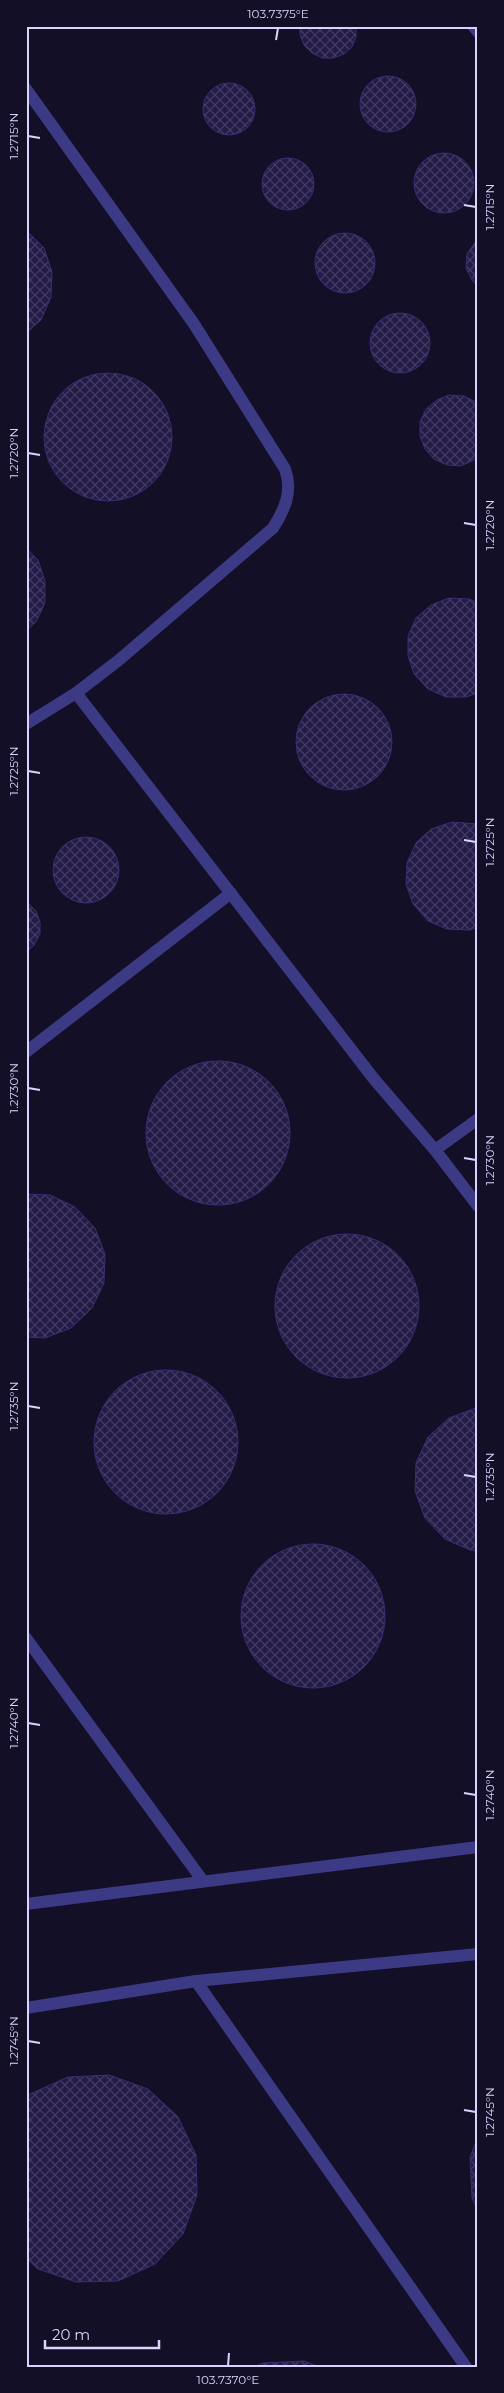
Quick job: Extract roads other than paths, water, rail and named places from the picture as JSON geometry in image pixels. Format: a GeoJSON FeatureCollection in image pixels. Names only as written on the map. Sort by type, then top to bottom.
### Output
{"type":"FeatureCollection","features":[{"type":"Feature","properties":{"kind":"lane"},"geometry":{"type":"LineString","coordinates":[[473,26],[478,32]]}},
{"type":"Feature","properties":{"kind":"lane"},"geometry":{"type":"LineString","coordinates":[[26,89],[194,324],[285,469],[289,479],[287,501],[273,528],[119,660],[76,693],[26,724]]}},
{"type":"Feature","properties":{"kind":"lane"},"geometry":{"type":"LineString","coordinates":[[76,693],[374,1079],[435,1150],[478,1206]]}},
{"type":"Feature","properties":{"kind":"lane"},"geometry":{"type":"LineString","coordinates":[[26,1052],[231,893]]}},
{"type":"Feature","properties":{"kind":"lane"},"geometry":{"type":"LineString","coordinates":[[435,1150],[478,1119]]}},
{"type":"Feature","properties":{"kind":"lane"},"geometry":{"type":"LineString","coordinates":[[26,1638],[203,1882]]}},
{"type":"Feature","properties":{"kind":"lane"},"geometry":{"type":"LineString","coordinates":[[26,1904],[478,1847]]}},
{"type":"Feature","properties":{"kind":"lane"},"geometry":{"type":"LineString","coordinates":[[26,2008],[196,1981],[478,1954]]}},
{"type":"Feature","properties":{"kind":"lane"},"geometry":{"type":"LineString","coordinates":[[196,1981],[466,2367]]}}]}
